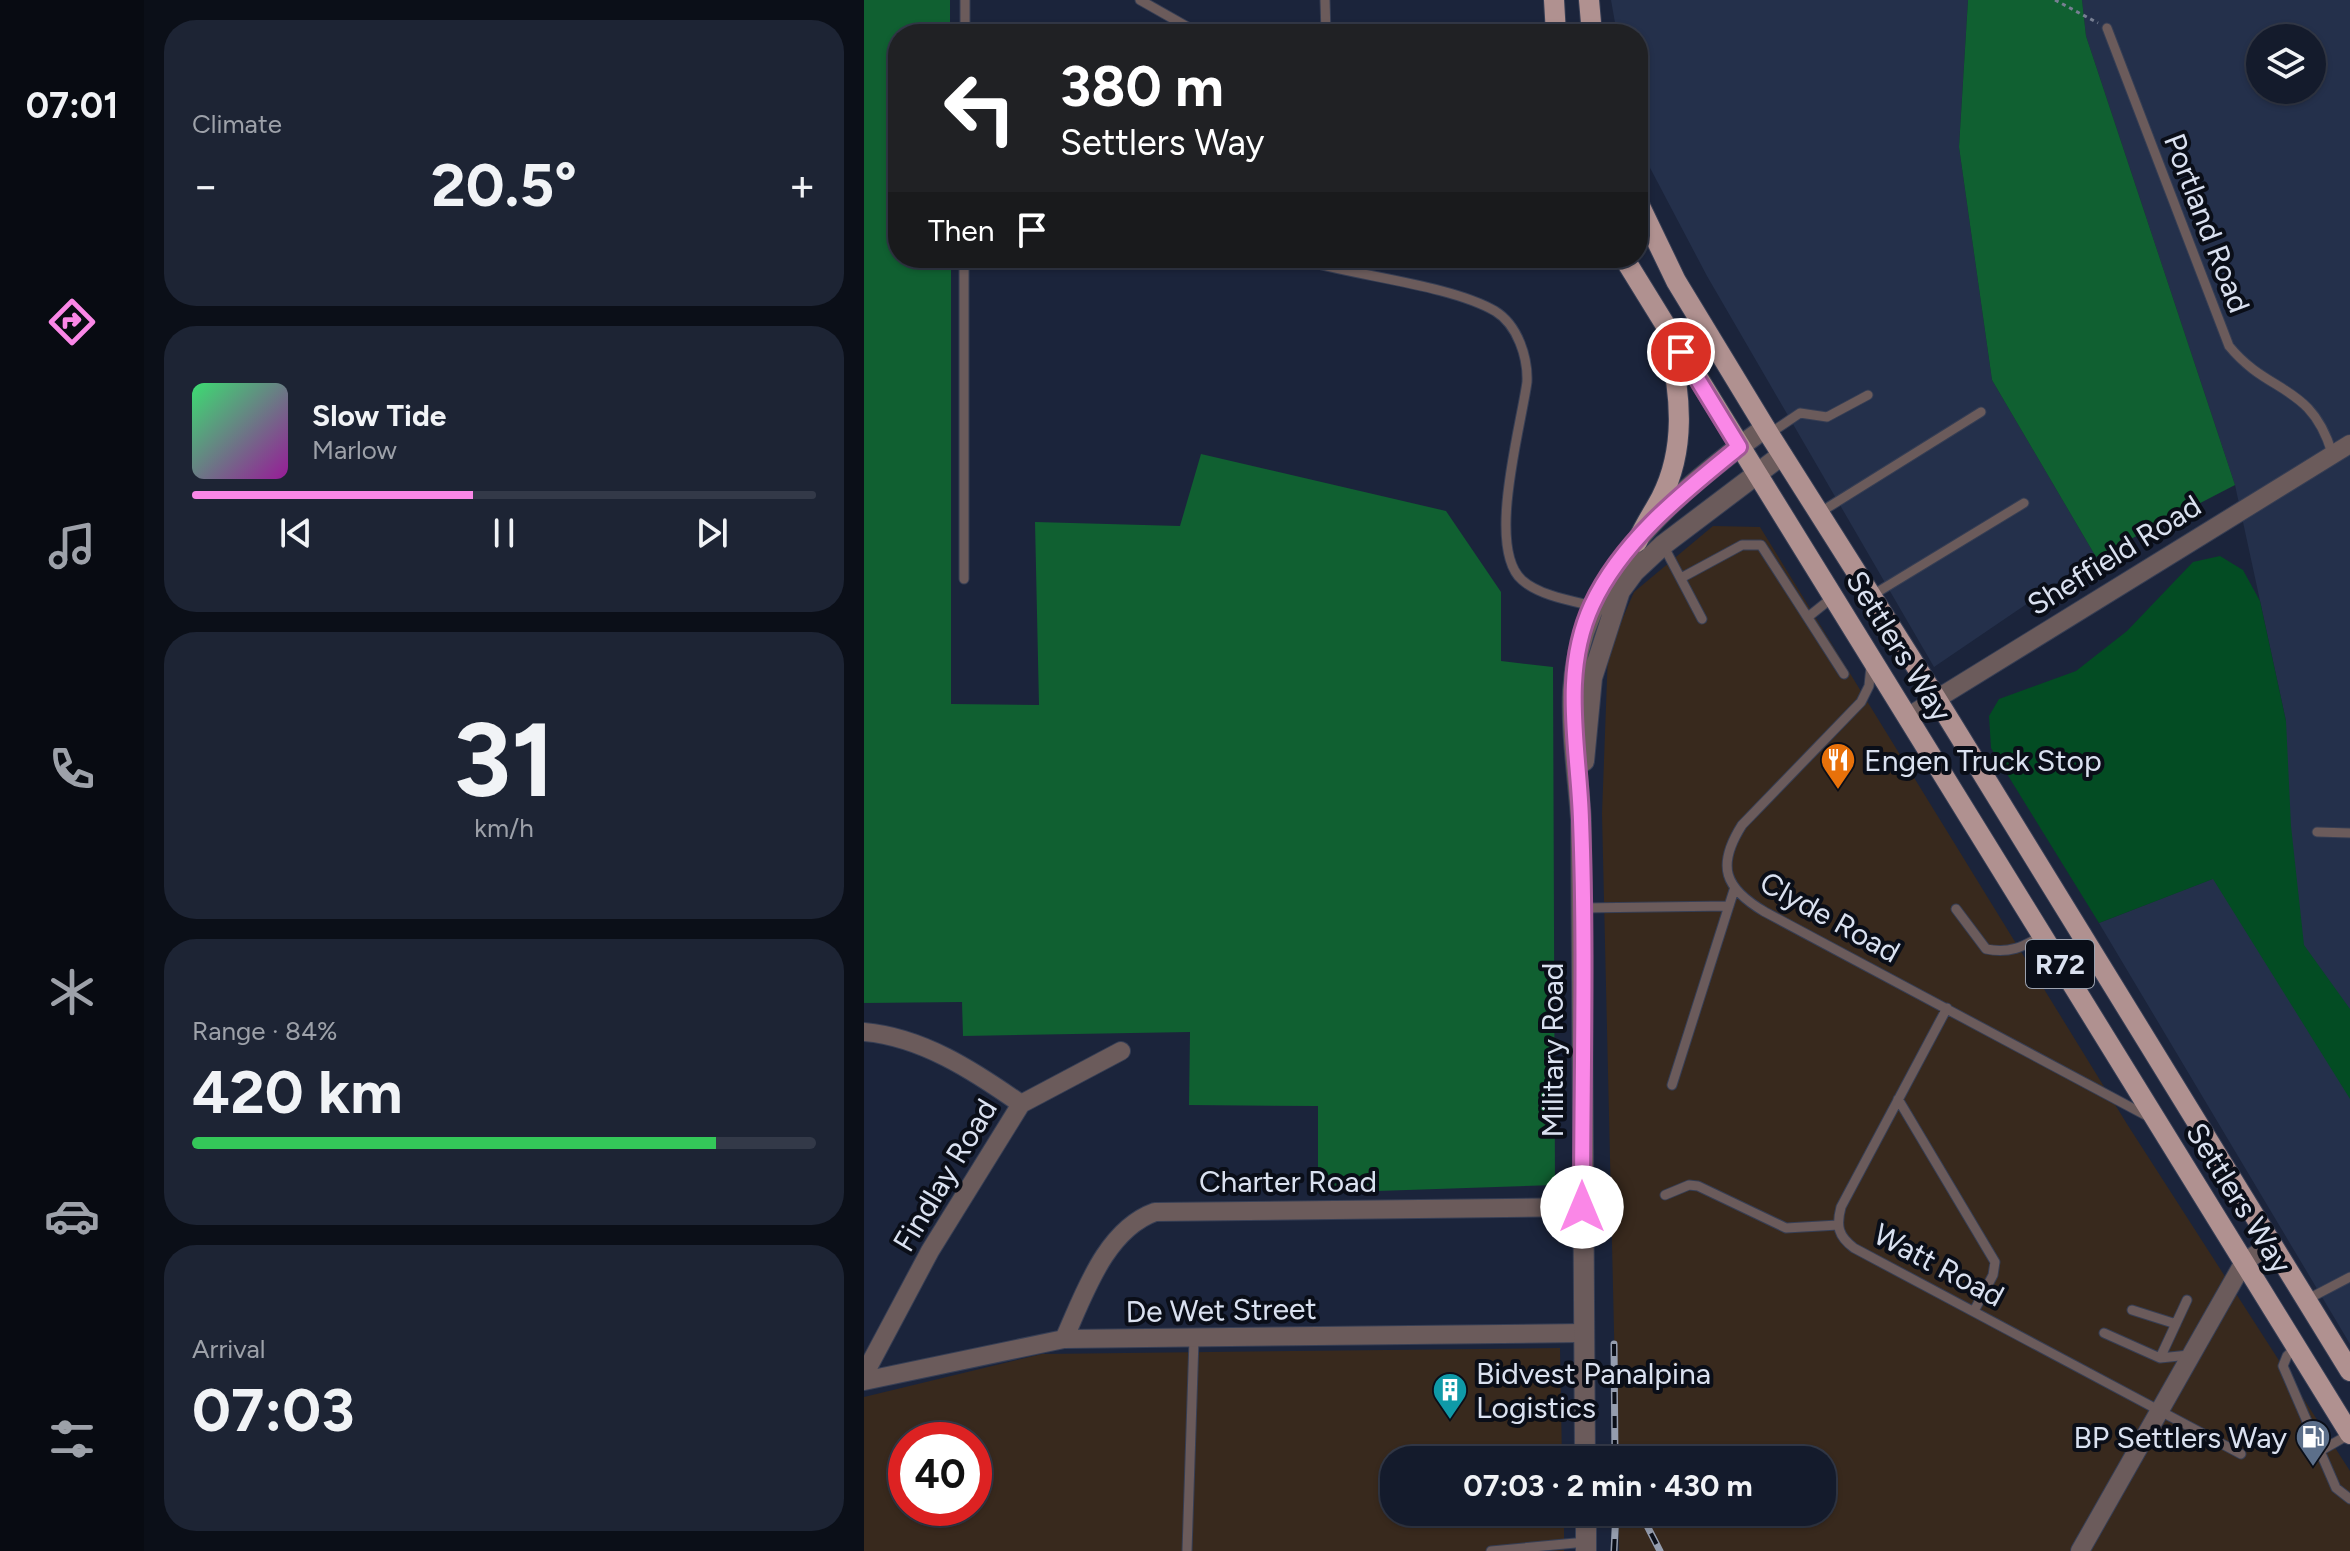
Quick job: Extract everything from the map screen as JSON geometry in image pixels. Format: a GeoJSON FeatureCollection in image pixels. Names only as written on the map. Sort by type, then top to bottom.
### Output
{"type":"FeatureCollection","features":[{"type":"Feature","properties":{"kind":"main road"},"geometry":{"type":"LineString","coordinates":[[1554,0],[1555,24]]}},
{"type":"Feature","properties":{"kind":"main road"},"geometry":{"type":"LineString","coordinates":[[1589,0],[1591,24]]}},
{"type":"Feature","properties":{"kind":"main road","name":"Settlers Way"},"geometry":{"type":"LineString","coordinates":[[1648,223],[1676,281],[1767,431],[1936,698],[2350,1371]]}},
{"type":"Feature","properties":{"kind":"main road","name":"Settlers Way"},"geometry":{"type":"LineString","coordinates":[[1630,268],[2350,1434]]}},
{"type":"Feature","properties":{"kind":"main road"},"geometry":{"type":"LineString","coordinates":[[1637,542],[1662,496],[1680,431],[1680,397],[1665,326]]}},
{"type":"Feature","properties":{"kind":"street","name":"Military Road"},"geometry":{"type":"LineString","coordinates":[[1585,1446],[1578,784],[1586,752],[1602,608],[1611,572],[1671,503],[1739,447],[1767,431]]}},
{"type":"Feature","properties":{"kind":"street","name":"Sheffield Road"},"geometry":{"type":"LineString","coordinates":[[1909,716],[2350,444]]}},
{"type":"Feature","properties":{"kind":"street","name":"Military Road"},"geometry":{"type":"LineString","coordinates":[[1602,608],[1663,545],[1782,455]]}},
{"type":"Feature","properties":{"kind":"street"},"geometry":{"type":"LineString","coordinates":[[864,1032],[889,1034],[920,1044],[1021,1104]]}},
{"type":"Feature","properties":{"kind":"street","name":"Findlay Road"},"geometry":{"type":"LineString","coordinates":[[864,1378],[930,1251],[1021,1104],[1121,1051]]}},
{"type":"Feature","properties":{"kind":"street","name":"Charter Road"},"geometry":{"type":"LineString","coordinates":[[1064,1339],[1086,1290],[1121,1235],[1132,1223],[1155,1212],[1582,1207]]}},
{"type":"Feature","properties":{"kind":"street"},"geometry":{"type":"LineString","coordinates":[[2080,1551],[2244,1262],[2272,1244]]}},
{"type":"Feature","properties":{"kind":"street","name":"De Wet Street"},"geometry":{"type":"LineString","coordinates":[[864,1378],[1064,1339],[1583,1333]]}},
{"type":"Feature","properties":{"kind":"lane"},"geometry":{"type":"LineString","coordinates":[[965,0],[965,24]]}},
{"type":"Feature","properties":{"kind":"lane"},"geometry":{"type":"LineString","coordinates":[[1140,0],[1182,24]]}},
{"type":"Feature","properties":{"kind":"lane"},"geometry":{"type":"LineString","coordinates":[[1325,0],[1326,24]]}},
{"type":"Feature","properties":{"kind":"lane","name":"Portland Road"},"geometry":{"type":"LineString","coordinates":[[2107,28],[2229,346],[2242,362],[2308,405],[2324,428],[2332,453]]}},
{"type":"Feature","properties":{"kind":"lane"},"geometry":{"type":"LineString","coordinates":[[964,268],[964,579]]}},
{"type":"Feature","properties":{"kind":"lane"},"geometry":{"type":"LineString","coordinates":[[1338,268],[1451,295],[1496,312],[1510,325],[1524,354],[1528,373],[1506,508],[1504,545],[1508,560],[1523,581],[1534,588],[1602,608]]}},
{"type":"Feature","properties":{"kind":"lane"},"geometry":{"type":"LineString","coordinates":[[1767,431],[1800,413],[1827,417],[1868,395]]}},
{"type":"Feature","properties":{"kind":"lane"},"geometry":{"type":"LineString","coordinates":[[1819,513],[1981,412]]}},
{"type":"Feature","properties":{"kind":"lane"},"geometry":{"type":"LineString","coordinates":[[1871,596],[2024,503]]}},
{"type":"Feature","properties":{"kind":"lane"},"geometry":{"type":"LineString","coordinates":[[1663,545],[1702,619]]}},
{"type":"Feature","properties":{"kind":"lane"},"geometry":{"type":"LineString","coordinates":[[1681,578],[1742,545],[1761,545],[1844,674]]}},
{"type":"Feature","properties":{"kind":"lane"},"geometry":{"type":"LineString","coordinates":[[1808,617],[1833,597]]}},
{"type":"Feature","properties":{"kind":"lane","name":"Clyde Road"},"geometry":{"type":"LineString","coordinates":[[1871,659],[1869,686],[1861,702],[1742,825],[1734,838],[1727,858],[1727,874],[1734,890],[1765,912],[2156,1120]]}},
{"type":"Feature","properties":{"kind":"lane"},"geometry":{"type":"LineString","coordinates":[[2317,832],[2350,833]]}},
{"type":"Feature","properties":{"kind":"lane"},"geometry":{"type":"LineString","coordinates":[[1672,1085],[1734,890]]}},
{"type":"Feature","properties":{"kind":"lane"},"geometry":{"type":"LineString","coordinates":[[1581,908],[1729,906]]}},
{"type":"Feature","properties":{"kind":"lane"},"geometry":{"type":"LineString","coordinates":[[1956,909],[1986,949],[2001,952],[2022,949],[2043,935]]}},
{"type":"Feature","properties":{"kind":"lane","name":"Watt Road"},"geometry":{"type":"LineString","coordinates":[[1947,1008],[1841,1207],[1838,1225],[1841,1236],[1854,1248],[2241,1454]]}},
{"type":"Feature","properties":{"kind":"lane"},"geometry":{"type":"LineString","coordinates":[[1898,1099],[1995,1262],[1993,1275],[1974,1311]]}},
{"type":"Feature","properties":{"kind":"lane"},"geometry":{"type":"LineString","coordinates":[[1665,1195],[1689,1185],[1698,1186],[1786,1228],[1838,1225]]}},
{"type":"Feature","properties":{"kind":"lane"},"geometry":{"type":"LineString","coordinates":[[2306,1300],[2350,1277]]}},
{"type":"Feature","properties":{"kind":"lane"},"geometry":{"type":"LineString","coordinates":[[2160,1358],[2187,1300]]}},
{"type":"Feature","properties":{"kind":"lane"},"geometry":{"type":"LineString","coordinates":[[2132,1310],[2176,1324]]}},
{"type":"Feature","properties":{"kind":"lane"},"geometry":{"type":"LineString","coordinates":[[2104,1333],[2160,1358],[2189,1355]]}},
{"type":"Feature","properties":{"kind":"lane"},"geometry":{"type":"LineString","coordinates":[[1187,1551],[1194,1339]]}},
{"type":"Feature","properties":{"kind":"lane"},"geometry":{"type":"LineString","coordinates":[[2296,1347],[2283,1366],[2336,1488],[2350,1499]]}},
{"type":"Feature","properties":{"kind":"lane"},"geometry":{"type":"LineString","coordinates":[[2320,1451],[2350,1434]]}},
{"type":"Feature","properties":{"kind":"lane"},"geometry":{"type":"LineString","coordinates":[[1491,1551],[1586,1546]]}},
{"type":"Feature","properties":{"kind":"path"},"geometry":{"type":"LineString","coordinates":[[2055,0],[2107,28]]}},
{"type":"Feature","properties":{"kind":"shaded area"},"geometry":{"type":"Polygon","coordinates":[[[1611,0],[1968,0],[1959,147],[1992,380],[2096,557],[1934,667],[1707,276],[1648,164],[1648,24],[1615,24],[1611,0]]]}},
{"type":"Feature","properties":{"kind":"shaded area"},"geometry":{"type":"Polygon","coordinates":[[[2082,0],[2350,0],[2350,1344],[2099,923],[2212,879],[2286,721],[2235,485],[2086,36],[2082,0]]]}},
{"type":"Feature","properties":{"kind":"shaded area"},"geometry":{"type":"Polygon","coordinates":[[[1713,526],[1760,527],[2127,1124],[2350,1471],[2350,1551],[1619,1551],[1618,1526],[1836,1526],[1836,1446],[1617,1446],[1602,814],[1608,652],[1634,592],[1713,526]]]}},
{"type":"Feature","properties":{"kind":"shaded area"},"geometry":{"type":"Polygon","coordinates":[[[1560,1348],[1562,1446],[1380,1446],[1380,1526],[1564,1526],[1564,1551],[864,1551],[864,1397],[1042,1354],[1560,1348]]]}},
{"type":"Feature","properties":{"kind":"green space"},"geometry":{"type":"Polygon","coordinates":[[[864,0],[950,0],[950,24],[888,24],[888,268],[951,268],[951,704],[1039,705],[1035,522],[1180,526],[1201,454],[1446,511],[1501,592],[1501,661],[1553,667],[1555,1185],[1318,1193],[1318,1106],[1189,1105],[1190,1032],[963,1036],[962,1002],[864,1003],[864,0]]]}},
{"type":"Feature","properties":{"kind":"green space"},"geometry":{"type":"Polygon","coordinates":[[[1968,0],[2082,0],[2086,36],[2235,485],[2096,557],[1992,380],[1959,147],[1968,0]]]}},
{"type":"Feature","properties":{"kind":"green space"},"geometry":{"type":"Polygon","coordinates":[[[2220,556],[2243,570],[2260,601],[2286,721],[2291,826],[2304,945],[2350,1009],[2350,1099],[2213,879],[2099,923],[1991,748],[1989,716],[1999,699],[2076,671],[2127,631],[2193,562],[2220,556]]]}},
{"type":"Feature","properties":{"kind":"railway"},"geometry":{"type":"LineString","coordinates":[[1614,1344],[1615,1446]]}},
{"type":"Feature","properties":{"kind":"railway"},"geometry":{"type":"LineString","coordinates":[[1614,1551],[1615,1526]]}},
{"type":"Feature","properties":{"kind":"railway"},"geometry":{"type":"LineString","coordinates":[[1647,1526],[1660,1551]]}},
{"type":"Feature","properties":{"kind":"place","name":"Engen Truck Stop"},"geometry":{"type":"Point","coordinates":[1838,791]}},
{"type":"Feature","properties":{"kind":"place","name":"Bidvest Panalpina Logistics"},"geometry":{"type":"Point","coordinates":[1450,1421]}},
{"type":"Feature","properties":{"kind":"place","name":"BP Settlers Way"},"geometry":{"type":"Point","coordinates":[2313,1468]}},
{"type":"Feature","properties":{"kind":"route"},"geometry":{"type":"LineString","coordinates":[[1582,1207],[1581,819],[1573,731],[1573,689],[1578,655],[1591,606],[1611,572],[1671,503],[1739,447],[1681,352]]}}]}
